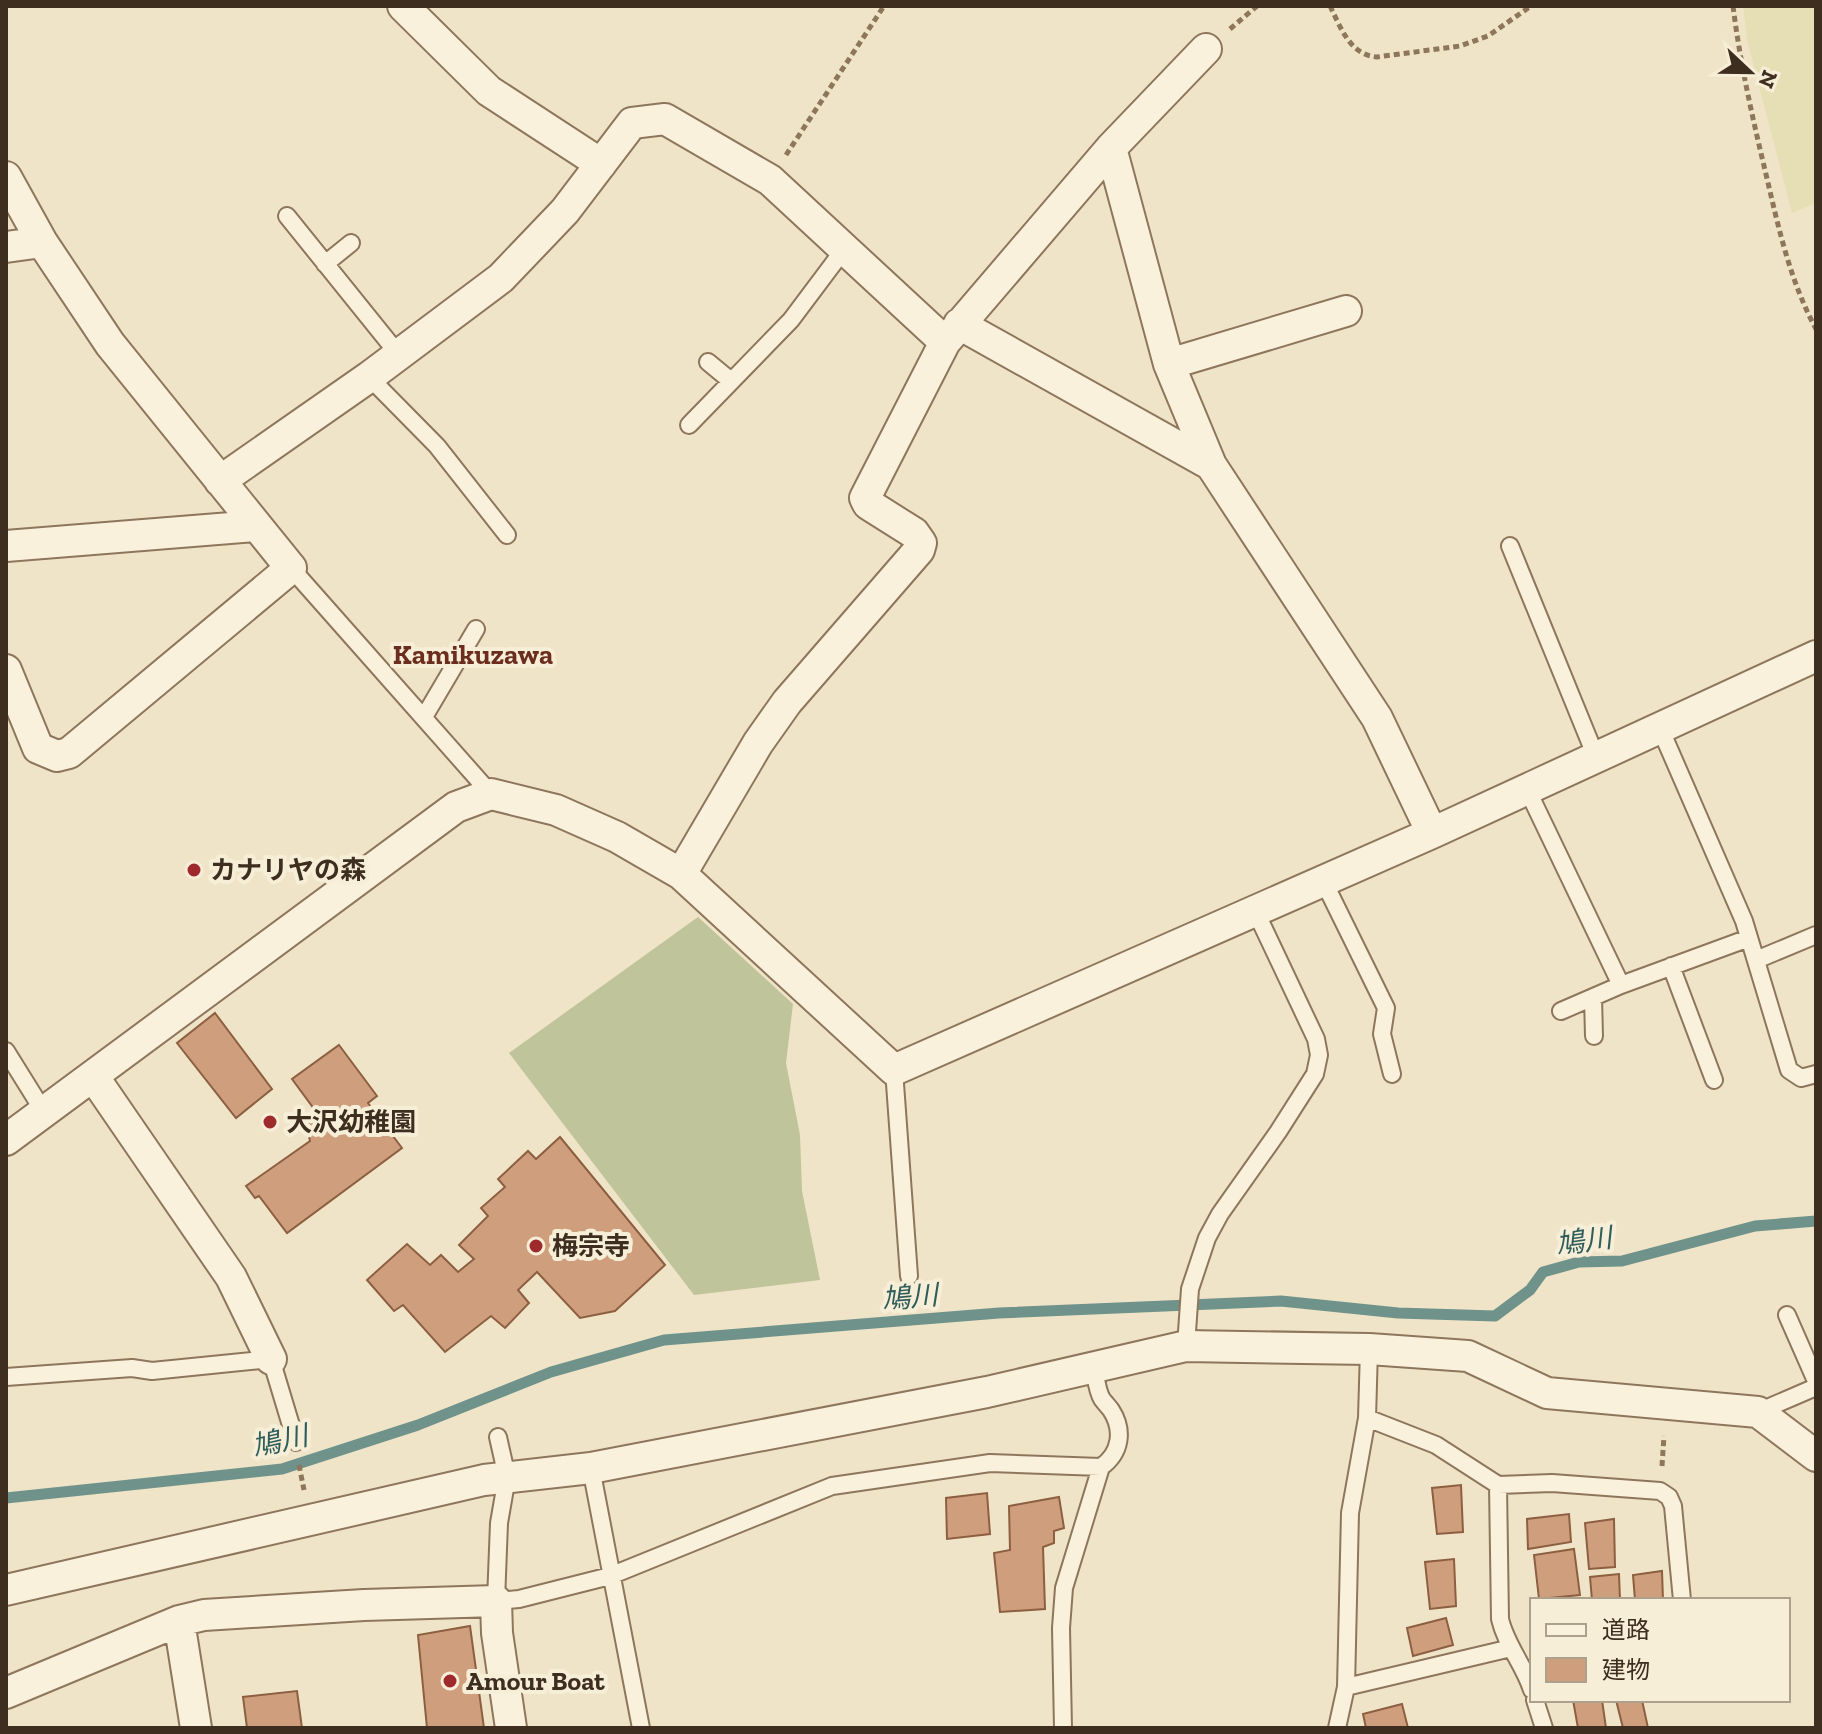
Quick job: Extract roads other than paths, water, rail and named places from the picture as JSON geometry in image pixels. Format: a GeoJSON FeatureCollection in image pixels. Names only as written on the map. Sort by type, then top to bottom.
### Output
{"type":"FeatureCollection","features":[{"type":"Feature","properties":{"kind":"street"},"geometry":{"type":"LineString","coordinates":[[403,6],[489,91],[601,164]]}},
{"type":"Feature","properties":{"kind":"street"},"geometry":{"type":"LineString","coordinates":[[681,874],[750,757],[787,702],[919,550],[921,543],[914,533],[868,504],[865,498],[952,333],[1111,148],[1206,49]]}},
{"type":"Feature","properties":{"kind":"street"},"geometry":{"type":"LineString","coordinates":[[220,481],[369,377],[501,278],[565,211],[632,123],[665,119],[770,180],[845,248],[952,333],[1211,465]]}},
{"type":"Feature","properties":{"kind":"street"},"geometry":{"type":"LineString","coordinates":[[1111,148],[1169,364],[1211,465],[1377,718],[1432,833]]}},
{"type":"Feature","properties":{"kind":"street"},"geometry":{"type":"LineString","coordinates":[[6,177],[42,242],[110,344],[291,568],[69,753],[57,756],[38,748],[6,670]]}},
{"type":"Feature","properties":{"kind":"street"},"geometry":{"type":"LineString","coordinates":[[6,247],[42,242]]}},
{"type":"Feature","properties":{"kind":"street"},"geometry":{"type":"LineString","coordinates":[[1169,364],[1346,311]]}},
{"type":"Feature","properties":{"kind":"street"},"geometry":{"type":"LineString","coordinates":[[6,546],[256,526]]}},
{"type":"Feature","properties":{"kind":"street"},"geometry":{"type":"LineString","coordinates":[[6,1140],[456,807],[491,794],[556,810],[617,837],[681,874],[894,1070],[1432,833],[1816,656]]}},
{"type":"Feature","properties":{"kind":"street"},"geometry":{"type":"LineString","coordinates":[[93,1076],[231,1277],[271,1359]]}},
{"type":"Feature","properties":{"kind":"street"},"geometry":{"type":"LineString","coordinates":[[6,1590],[340,1512],[507,1477],[591,1468],[987,1392],[1094,1368],[1186,1332],[1468,1356],[1547,1393],[1758,1412],[1816,1456]]}},
{"type":"Feature","properties":{"kind":"street"},"geometry":{"type":"LineString","coordinates":[[6,1693],[179,1621],[204,1615],[402,1603],[496,1601],[497,1633],[511,1728]]}},
{"type":"Feature","properties":{"kind":"street"},"geometry":{"type":"LineString","coordinates":[[179,1621],[196,1728]]}},
{"type":"Feature","properties":{"kind":"lane"},"geometry":{"type":"LineString","coordinates":[[287,216],[399,355]]}},
{"type":"Feature","properties":{"kind":"lane"},"geometry":{"type":"LineString","coordinates":[[325,264],[351,243]]}},
{"type":"Feature","properties":{"kind":"lane"},"geometry":{"type":"LineString","coordinates":[[689,425],[791,320],[845,248]]}},
{"type":"Feature","properties":{"kind":"lane"},"geometry":{"type":"LineString","coordinates":[[708,362],[731,381]]}},
{"type":"Feature","properties":{"kind":"lane"},"geometry":{"type":"LineString","coordinates":[[369,377],[437,446],[507,535]]}},
{"type":"Feature","properties":{"kind":"lane"},"geometry":{"type":"LineString","coordinates":[[1510,546],[1596,757]]}},
{"type":"Feature","properties":{"kind":"lane"},"geometry":{"type":"LineString","coordinates":[[291,568],[491,794]]}},
{"type":"Feature","properties":{"kind":"lane"},"geometry":{"type":"LineString","coordinates":[[424,717],[476,629]]}},
{"type":"Feature","properties":{"kind":"lane"},"geometry":{"type":"LineString","coordinates":[[1660,728],[1705,827],[1749,938],[1789,1070],[1801,1078],[1816,1074]]}},
{"type":"Feature","properties":{"kind":"lane"},"geometry":{"type":"LineString","coordinates":[[1527,789],[1621,985]]}},
{"type":"Feature","properties":{"kind":"lane"},"geometry":{"type":"LineString","coordinates":[[1323,880],[1386,1008],[1382,1034],[1392,1074]]}},
{"type":"Feature","properties":{"kind":"lane"},"geometry":{"type":"LineString","coordinates":[[1186,1332],[1190,1289],[1207,1238],[1315,1074],[1319,1055],[1316,1039],[1255,910]]}},
{"type":"Feature","properties":{"kind":"lane"},"geometry":{"type":"LineString","coordinates":[[1756,960],[1816,935]]}},
{"type":"Feature","properties":{"kind":"lane"},"geometry":{"type":"LineString","coordinates":[[1561,1011],[1621,985],[1749,938]]}},
{"type":"Feature","properties":{"kind":"lane"},"geometry":{"type":"LineString","coordinates":[[1671,966],[1714,1080]]}},
{"type":"Feature","properties":{"kind":"lane"},"geometry":{"type":"LineString","coordinates":[[1593,997],[1594,1036]]}},
{"type":"Feature","properties":{"kind":"lane"},"geometry":{"type":"LineString","coordinates":[[6,1051],[44,1112]]}},
{"type":"Feature","properties":{"kind":"lane"},"geometry":{"type":"LineString","coordinates":[[894,1070],[909,1276]]}},
{"type":"Feature","properties":{"kind":"lane"},"geometry":{"type":"LineString","coordinates":[[1758,1412],[1816,1384],[1787,1315]]}},
{"type":"Feature","properties":{"kind":"lane"},"geometry":{"type":"LineString","coordinates":[[1337,1728],[1346,1687],[1350,1513],[1367,1418],[1369,1349]]}},
{"type":"Feature","properties":{"kind":"lane"},"geometry":{"type":"LineString","coordinates":[[6,1377],[132,1368],[152,1371],[271,1359],[296,1442]]}},
{"type":"Feature","properties":{"kind":"lane"},"geometry":{"type":"LineString","coordinates":[[1063,1728],[1061,1628],[1064,1588],[1101,1467],[1117,1453],[1119,1438],[1111,1410],[1101,1398],[1094,1368]]}},
{"type":"Feature","properties":{"kind":"lane"},"geometry":{"type":"LineString","coordinates":[[1367,1418],[1436,1445],[1498,1485],[1552,1483],[1660,1491],[1669,1497],[1673,1506],[1682,1598]]}},
{"type":"Feature","properties":{"kind":"lane"},"geometry":{"type":"LineString","coordinates":[[498,1437],[507,1477],[499,1523],[496,1601],[519,1599],[610,1576],[832,1486],[990,1463],[1101,1467]]}},
{"type":"Feature","properties":{"kind":"lane"},"geometry":{"type":"LineString","coordinates":[[591,1468],[641,1728]]}},
{"type":"Feature","properties":{"kind":"lane"},"geometry":{"type":"LineString","coordinates":[[1498,1485],[1500,1619],[1511,1648],[1529,1671]]}},
{"type":"Feature","properties":{"kind":"lane"},"geometry":{"type":"LineString","coordinates":[[1346,1687],[1511,1648]]}},
{"type":"Feature","properties":{"kind":"lane"},"geometry":{"type":"LineString","coordinates":[[1536,1702],[1544,1728]]}},
{"type":"Feature","properties":{"kind":"waterway","name":"鳩川"},"geometry":{"type":"LineString","coordinates":[[6,1498],[282,1469],[418,1425],[551,1372],[664,1340],[999,1313],[1281,1301],[1398,1313],[1495,1316],[1530,1290],[1543,1272],[1579,1262],[1622,1261],[1755,1226],[1816,1221]]}},
{"type":"Feature","properties":{"kind":"place","name":"カナリヤの森"},"geometry":{"type":"Point","coordinates":[194,870]}},
{"type":"Feature","properties":{"kind":"place","name":"大沢幼稚園"},"geometry":{"type":"Point","coordinates":[270,1122]}},
{"type":"Feature","properties":{"kind":"place","name":"梅宗寺"},"geometry":{"type":"Point","coordinates":[536,1246]}},
{"type":"Feature","properties":{"kind":"place","name":"Amour Boat"},"geometry":{"type":"Point","coordinates":[450,1681]}},
{"type":"Feature","properties":{"kind":"district","name":"Kamikuzawa"},"geometry":{"type":"Point","coordinates":[473,654]}}]}
